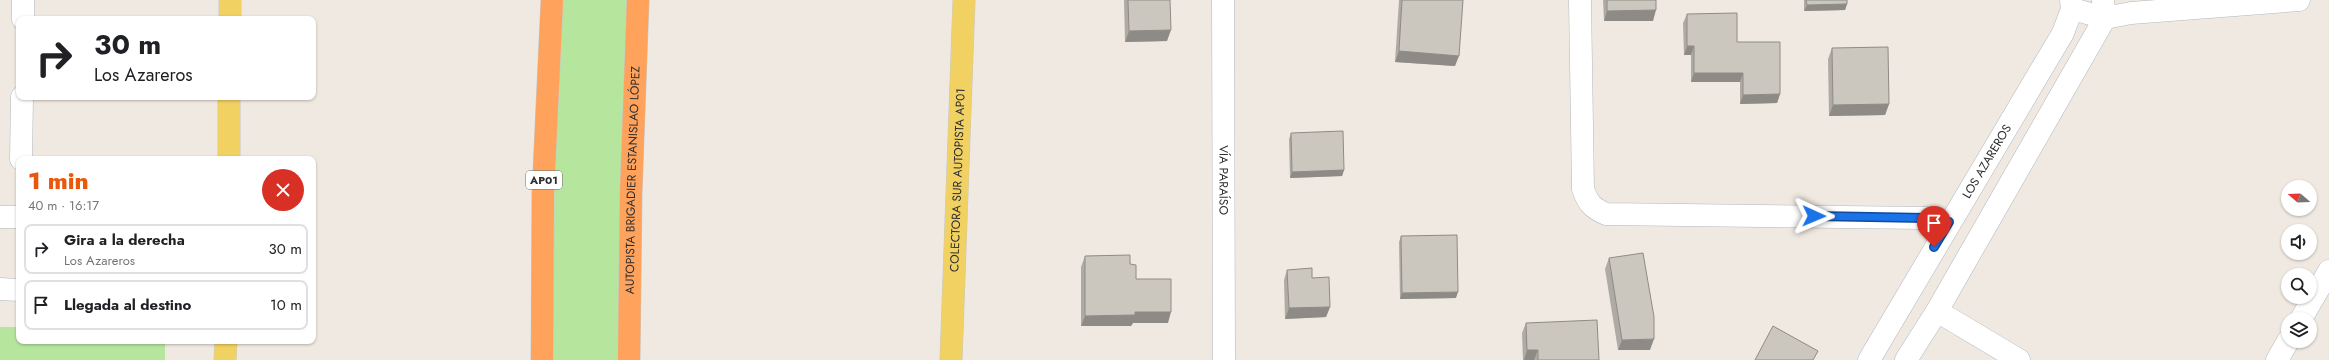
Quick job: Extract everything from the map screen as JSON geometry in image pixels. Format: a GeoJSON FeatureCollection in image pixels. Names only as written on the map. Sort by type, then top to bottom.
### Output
{"type":"FeatureCollection","features":[{"type":"Feature","properties":{"kind":"highway","name":"AP01"},"geometry":{"type":"LineString","coordinates":[[542,360],[543,193],[552,0]]}},
{"type":"Feature","properties":{"kind":"highway","name":"AUTOPISTA BRIGADIER ESTANISLAO LÓPEZ"},"geometry":{"type":"LineString","coordinates":[[629,360],[631,193],[638,0]]}},
{"type":"Feature","properties":{"kind":"main road"},"geometry":{"type":"LineString","coordinates":[[230,0],[230,16]]}},
{"type":"Feature","properties":{"kind":"main road","name":"COLECTORA SUR AUTOPISTA AP01"},"geometry":{"type":"LineString","coordinates":[[951,360],[964,0]]}},
{"type":"Feature","properties":{"kind":"main road"},"geometry":{"type":"LineString","coordinates":[[229,100],[229,156]]}},
{"type":"Feature","properties":{"kind":"main road"},"geometry":{"type":"LineString","coordinates":[[225,360],[226,344]]}},
{"type":"Feature","properties":{"kind":"street"},"geometry":{"type":"LineString","coordinates":[[22,16],[23,0]]}},
{"type":"Feature","properties":{"kind":"street","name":"VÍA PARAÍSO"},"geometry":{"type":"LineString","coordinates":[[1223,0],[1224,360]]}},
{"type":"Feature","properties":{"kind":"street"},"geometry":{"type":"LineString","coordinates":[[1580,0],[1583,189],[1589,204],[1595,209],[1606,214],[1926,218],[1949,222]]}},
{"type":"Feature","properties":{"kind":"street"},"geometry":{"type":"LineString","coordinates":[[2075,3],[2131,14],[2298,0]]}},
{"type":"Feature","properties":{"kind":"street","name":"LOS AZAREROS"},"geometry":{"type":"LineString","coordinates":[[1868,360],[2063,33],[2075,3]]}},
{"type":"Feature","properties":{"kind":"street"},"geometry":{"type":"LineString","coordinates":[[1906,360],[1936,311],[2104,9]]}},
{"type":"Feature","properties":{"kind":"street"},"geometry":{"type":"LineString","coordinates":[[21,156],[22,100]]}},
{"type":"Feature","properties":{"kind":"street"},"geometry":{"type":"LineString","coordinates":[[0,217],[16,217]]}},
{"type":"Feature","properties":{"kind":"street"},"geometry":{"type":"LineString","coordinates":[[2305,312],[2329,271]]}},
{"type":"Feature","properties":{"kind":"street"},"geometry":{"type":"LineString","coordinates":[[0,289],[16,290]]}},
{"type":"Feature","properties":{"kind":"street"},"geometry":{"type":"LineString","coordinates":[[1936,311],[2019,360]]}},
{"type":"Feature","properties":{"kind":"street"},"geometry":{"type":"LineString","coordinates":[[1892,321],[1920,338]]}},
{"type":"Feature","properties":{"kind":"street"},"geometry":{"type":"LineString","coordinates":[[2277,360],[2284,348]]}},
{"type":"Feature","properties":{"kind":"green space"},"geometry":{"type":"Polygon","coordinates":[[[552,0],[638,0],[629,360],[542,360],[552,0]]]}},
{"type":"Feature","properties":{"kind":"green space"},"geometry":{"type":"Polygon","coordinates":[[[0,327],[16,327],[16,344],[165,344],[165,360],[0,360],[0,327]]]}},
{"type":"Feature","properties":{"kind":"building"},"geometry":{"type":"Polygon","coordinates":[[[1128,0],[1170,0],[1171,30],[1129,31],[1128,0]]]}},
{"type":"Feature","properties":{"kind":"building"},"geometry":{"type":"Polygon","coordinates":[[[1402,0],[1463,0],[1459,56],[1399,51],[1402,0]]]}},
{"type":"Feature","properties":{"kind":"building"},"geometry":{"type":"Polygon","coordinates":[[[1607,0],[1656,0],[1656,10],[1607,11],[1607,0]]]}},
{"type":"Feature","properties":{"kind":"building"},"geometry":{"type":"Polygon","coordinates":[[[1806,0],[1847,0],[1847,4],[1807,5],[1806,0]]]}},
{"type":"Feature","properties":{"kind":"building"},"geometry":{"type":"Polygon","coordinates":[[[1737,13],[1737,42],[1780,42],[1780,94],[1743,95],[1743,73],[1694,73],[1694,46],[1687,46],[1687,14],[1737,13]]]}},
{"type":"Feature","properties":{"kind":"building"},"geometry":{"type":"Polygon","coordinates":[[[1888,47],[1889,104],[1833,105],[1832,48],[1888,47]]]}},
{"type":"Feature","properties":{"kind":"building"},"geometry":{"type":"Polygon","coordinates":[[[1343,131],[1344,170],[1292,172],[1291,133],[1343,131]]]}},
{"type":"Feature","properties":{"kind":"building"},"geometry":{"type":"Polygon","coordinates":[[[1457,235],[1458,292],[1402,293],[1401,236],[1457,235]]]}},
{"type":"Feature","properties":{"kind":"building"},"geometry":{"type":"Polygon","coordinates":[[[1643,253],[1654,317],[1654,339],[1622,340],[1609,258],[1643,253]]]}},
{"type":"Feature","properties":{"kind":"building"},"geometry":{"type":"Polygon","coordinates":[[[1130,255],[1130,264],[1136,265],[1136,279],[1171,279],[1171,312],[1135,312],[1135,315],[1085,316],[1085,256],[1130,255]]]}},
{"type":"Feature","properties":{"kind":"building"},"geometry":{"type":"Polygon","coordinates":[[[1312,268],[1312,278],[1329,277],[1330,307],[1289,308],[1287,270],[1312,268]]]}},
{"type":"Feature","properties":{"kind":"building"},"geometry":{"type":"Polygon","coordinates":[[[1597,320],[1599,360],[1538,360],[1538,350],[1527,350],[1526,323],[1597,320]]]}},
{"type":"Feature","properties":{"kind":"building"},"geometry":{"type":"Polygon","coordinates":[[[1773,326],[1818,351],[1813,360],[1755,360],[1773,326]]]}},
{"type":"Feature","properties":{"kind":"route"},"geometry":{"type":"LineString","coordinates":[[1814,216],[1926,218],[1949,222],[1934,247]]}}]}
